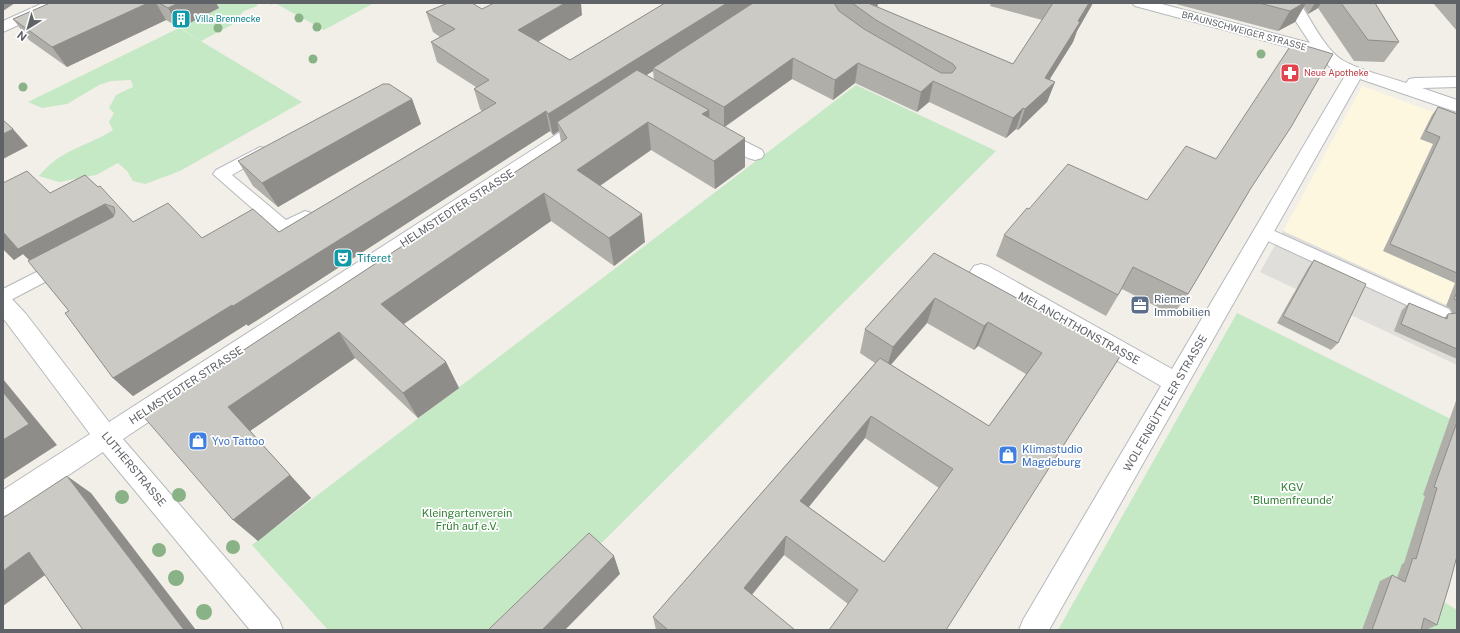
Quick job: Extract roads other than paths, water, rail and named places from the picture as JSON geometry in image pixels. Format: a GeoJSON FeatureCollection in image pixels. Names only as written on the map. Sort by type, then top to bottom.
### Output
{"type":"FeatureCollection","features":[{"type":"Feature","properties":{"kind":"street"},"geometry":{"type":"LineString","coordinates":[[3,27],[56,3]]}},
{"type":"Feature","properties":{"kind":"street","name":"BRAUNSCHWEIGER STRASSE"},"geometry":{"type":"LineString","coordinates":[[1140,3],[1324,52],[1336,63],[1356,72],[1457,106]]}},
{"type":"Feature","properties":{"kind":"street"},"geometry":{"type":"LineString","coordinates":[[1292,3],[1324,52]]}},
{"type":"Feature","properties":{"kind":"street","name":"WOLFENBÜTTELER STRASSE"},"geometry":{"type":"LineString","coordinates":[[1033,630],[1356,72]]}},
{"type":"Feature","properties":{"kind":"street"},"geometry":{"type":"LineString","coordinates":[[1412,91],[1415,83],[1457,82]]}},
{"type":"Feature","properties":{"kind":"street","name":"HELMSTEDTER STRASSE"},"geometry":{"type":"LineString","coordinates":[[3,504],[599,115]]}},
{"type":"Feature","properties":{"kind":"street"},"geometry":{"type":"LineString","coordinates":[[700,124],[755,154]]}},
{"type":"Feature","properties":{"kind":"street","name":"MELANCHTHONSTRASSE"},"geometry":{"type":"LineString","coordinates":[[981,272],[1176,383]]}},
{"type":"Feature","properties":{"kind":"street","name":"LUTHERSTRASSE"},"geometry":{"type":"LineString","coordinates":[[3,304],[18,320],[106,437],[269,630]]}},
{"type":"Feature","properties":{"kind":"lane"},"geometry":{"type":"LineString","coordinates":[[274,145],[221,174],[285,228],[318,208]]}},
{"type":"Feature","properties":{"kind":"lane"},"geometry":{"type":"LineString","coordinates":[[1263,232],[1443,314]]}},
{"type":"Feature","properties":{"kind":"lane"},"geometry":{"type":"LineString","coordinates":[[3,297],[76,257]]}},
{"type":"Feature","properties":{"kind":"place","name":"Villa Brennecke"},"geometry":{"type":"Point","coordinates":[181,19]}},
{"type":"Feature","properties":{"kind":"place","name":"Neue Apotheke"},"geometry":{"type":"Point","coordinates":[1290,73]}},
{"type":"Feature","properties":{"kind":"place","name":"Tiferet"},"geometry":{"type":"Point","coordinates":[343,258]}},
{"type":"Feature","properties":{"kind":"place","name":"Riemer Immobilien"},"geometry":{"type":"Point","coordinates":[1140,305]}},
{"type":"Feature","properties":{"kind":"place","name":"Yvo Tattoo"},"geometry":{"type":"Point","coordinates":[198,441]}},
{"type":"Feature","properties":{"kind":"place","name":"Klimastudio Magdeburg"},"geometry":{"type":"Point","coordinates":[1008,455]}},
{"type":"Feature","properties":{"kind":"park label","name":"KGV 'Blumenfreunde'"},"geometry":{"type":"Point","coordinates":[1292,493]}},
{"type":"Feature","properties":{"kind":"park label","name":"Kleingartenverein Früh auf e.V."},"geometry":{"type":"Point","coordinates":[467,519]}}]}
